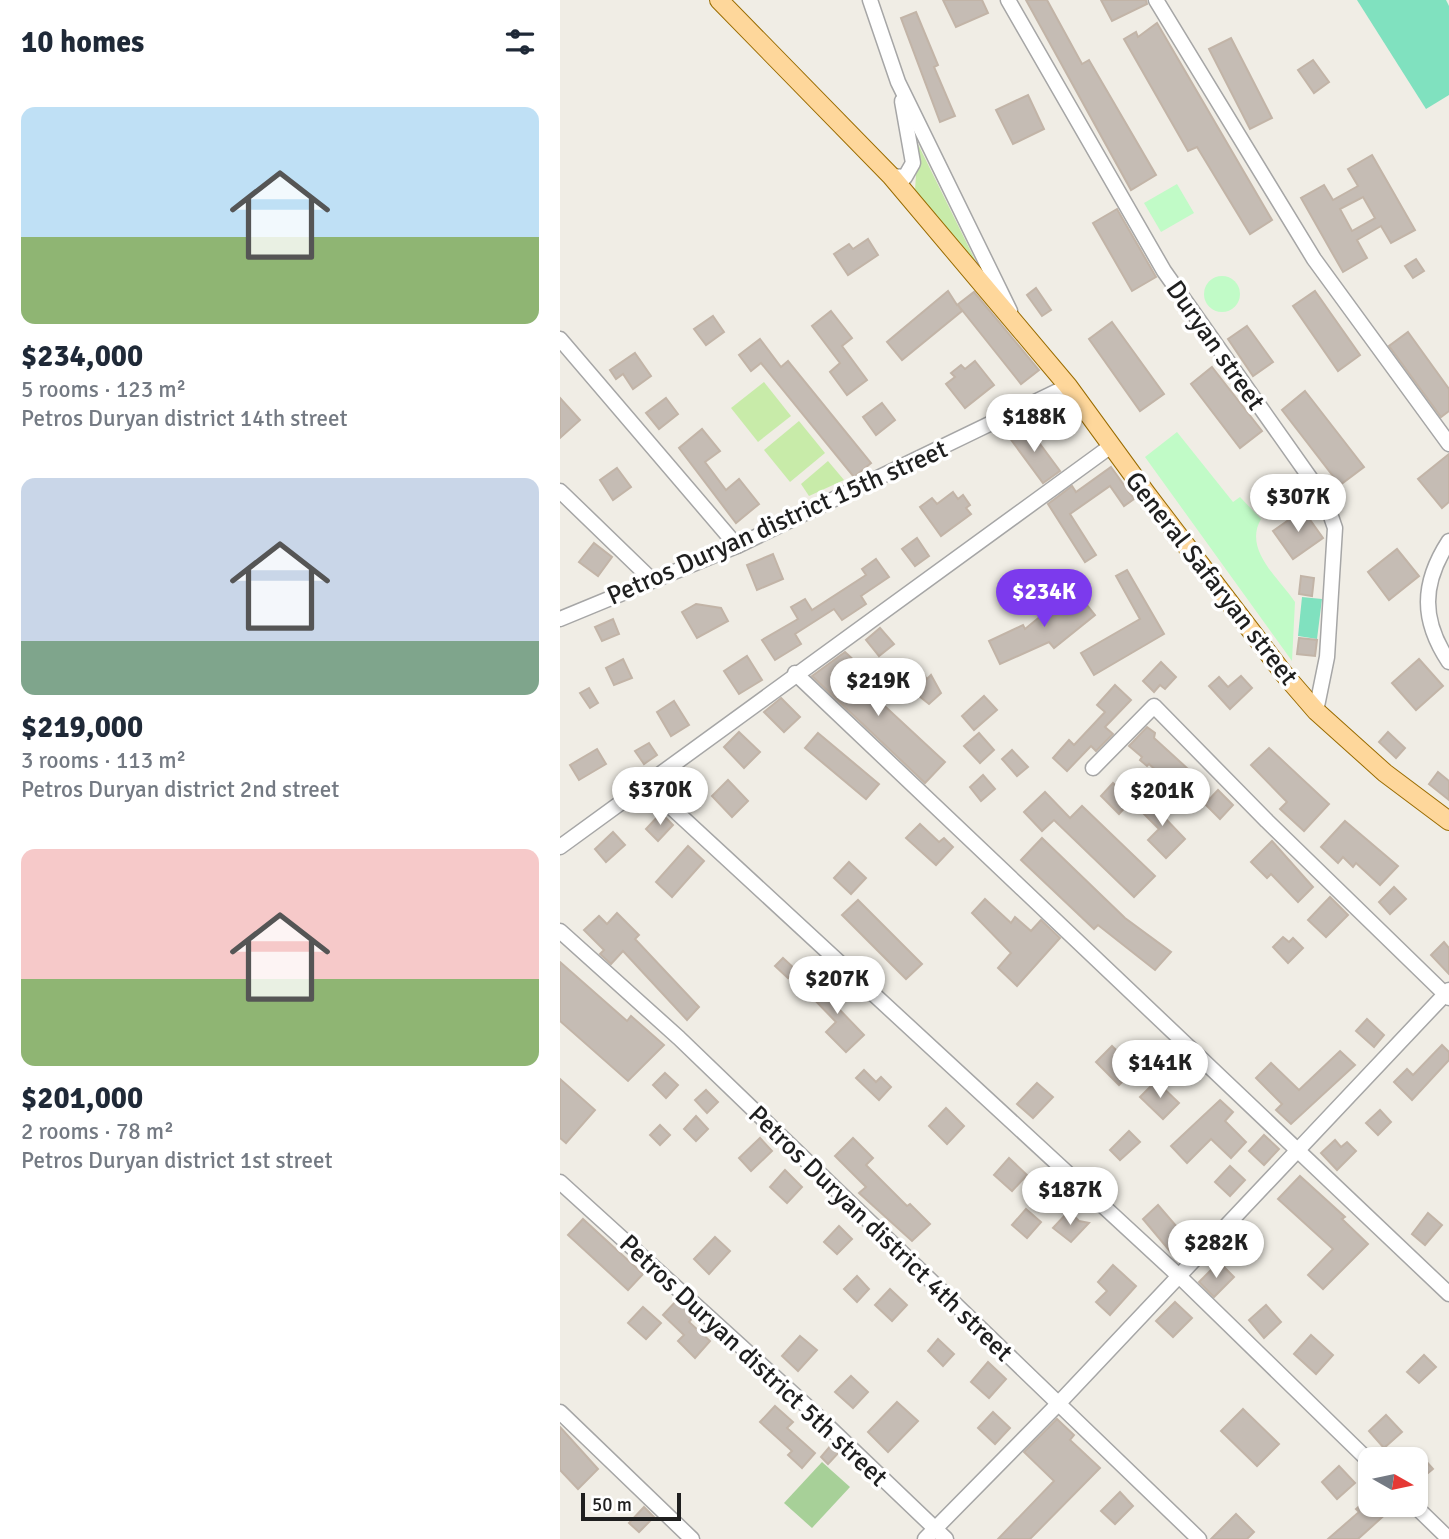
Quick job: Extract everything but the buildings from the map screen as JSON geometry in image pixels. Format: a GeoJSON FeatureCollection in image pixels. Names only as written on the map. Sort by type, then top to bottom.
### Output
{"type":"FeatureCollection","features":[{"type":"Feature","properties":{"kind":"main road"},"geometry":{"type":"LineString","coordinates":[[719,0],[891,176],[1018,328]]}},
{"type":"Feature","properties":{"kind":"main road","name":"General Safaryan street"},"geometry":{"type":"LineString","coordinates":[[1018,328],[1068,386],[1284,674],[1317,711],[1385,773],[1449,821]]}},
{"type":"Feature","properties":{"kind":"street","name":"General Safaryan street"},"geometry":{"type":"LineString","coordinates":[[870,0],[898,82],[1018,328]]}},
{"type":"Feature","properties":{"kind":"street","name":"Duryan street"},"geometry":{"type":"LineString","coordinates":[[1008,0],[1164,271],[1325,499],[1335,528],[1327,657],[1317,711]]}},
{"type":"Feature","properties":{"kind":"street"},"geometry":{"type":"LineString","coordinates":[[1156,0],[1314,259],[1449,444]]}},
{"type":"Feature","properties":{"kind":"street"},"geometry":{"type":"LineString","coordinates":[[891,176],[905,177],[913,163],[898,82]]}},
{"type":"Feature","properties":{"kind":"street"},"geometry":{"type":"LineString","coordinates":[[560,339],[737,546]]}},
{"type":"Feature","properties":{"kind":"street","name":"Petros Duryan district 15th street"},"geometry":{"type":"LineString","coordinates":[[560,619],[737,546],[1068,386]]}},
{"type":"Feature","properties":{"kind":"street"},"geometry":{"type":"LineString","coordinates":[[560,847],[795,673],[944,570],[1111,446]]}},
{"type":"Feature","properties":{"kind":"street"},"geometry":{"type":"LineString","coordinates":[[560,491],[652,580]]}},
{"type":"Feature","properties":{"kind":"street"},"geometry":{"type":"LineString","coordinates":[[1449,541],[1436,561],[1428,595],[1427,616],[1434,640],[1449,662]]}},
{"type":"Feature","properties":{"kind":"street"},"geometry":{"type":"LineString","coordinates":[[795,673],[1449,1294]]}},
{"type":"Feature","properties":{"kind":"street"},"geometry":{"type":"LineString","coordinates":[[935,1535],[1448,994],[1154,706],[1093,768]]}},
{"type":"Feature","properties":{"kind":"street"},"geometry":{"type":"LineString","coordinates":[[646,784],[1180,1276],[1358,1450]]}},
{"type":"Feature","properties":{"kind":"street","name":"Petros Duryan district 4th street"},"geometry":{"type":"LineString","coordinates":[[560,931],[679,1038],[1199,1539]]}},
{"type":"Feature","properties":{"kind":"street","name":"Petros Duryan district 5th street"},"geometry":{"type":"LineString","coordinates":[[560,1182],[810,1409],[935,1535]]}},
{"type":"Feature","properties":{"kind":"street"},"geometry":{"type":"LineString","coordinates":[[560,1412],[692,1539]]}},
{"type":"Feature","properties":{"kind":"street"},"geometry":{"type":"LineString","coordinates":[[1426,1517],[1449,1539]]}},
{"type":"Feature","properties":{"kind":"green space"},"geometry":{"type":"Polygon","coordinates":[[[1357,0],[1446,0],[1449,6],[1449,95],[1426,109],[1357,0]]]}},
{"type":"Feature","properties":{"kind":"green space"},"geometry":{"type":"Polygon","coordinates":[[[912,132],[981,272],[915,190],[917,160],[912,132]]]}},
{"type":"Feature","properties":{"kind":"green space"},"geometry":{"type":"Polygon","coordinates":[[[1177,184],[1194,213],[1161,232],[1144,203],[1177,184]]]}},
{"type":"Feature","properties":{"kind":"green space"},"geometry":{"type":"Polygon","coordinates":[[[1222,276],[1235,281],[1240,294],[1235,307],[1222,312],[1209,307],[1204,294],[1209,281],[1222,276]]]}},
{"type":"Feature","properties":{"kind":"green space"},"geometry":{"type":"Polygon","coordinates":[[[764,382],[791,416],[758,442],[731,408],[764,382]]]}},
{"type":"Feature","properties":{"kind":"green space"},"geometry":{"type":"Polygon","coordinates":[[[799,421],[825,453],[790,482],[764,450],[799,421]]]}},
{"type":"Feature","properties":{"kind":"green space"},"geometry":{"type":"Polygon","coordinates":[[[1177,432],[1233,502],[1240,497],[1261,519],[1256,542],[1260,553],[1295,602],[1292,661],[1145,457],[1177,432]]]}},
{"type":"Feature","properties":{"kind":"green space"},"geometry":{"type":"Polygon","coordinates":[[[828,461],[844,480],[809,496],[801,484],[828,461]]]}},
{"type":"Feature","properties":{"kind":"green space"},"geometry":{"type":"Polygon","coordinates":[[[1302,597],[1322,599],[1317,639],[1298,636],[1302,597]]]}},
{"type":"Feature","properties":{"kind":"green space"},"geometry":{"type":"Polygon","coordinates":[[[822,1462],[850,1487],[812,1528],[784,1503],[822,1462]]]}}]}
